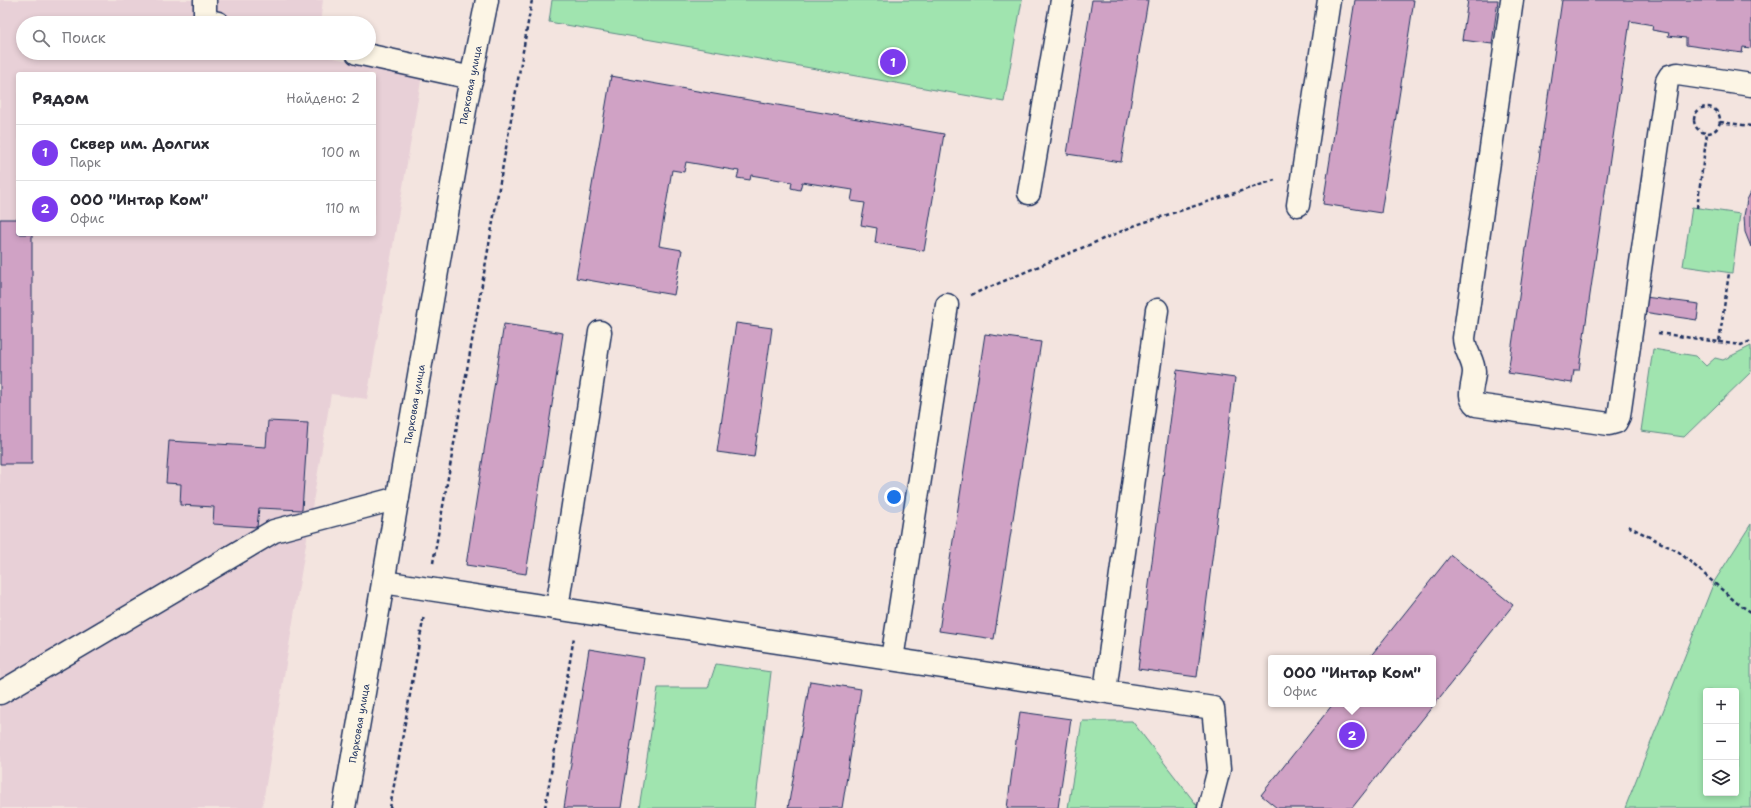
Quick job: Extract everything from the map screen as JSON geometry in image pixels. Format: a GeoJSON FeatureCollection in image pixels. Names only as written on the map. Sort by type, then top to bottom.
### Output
{"type":"FeatureCollection","features":[{"type":"Feature","properties":{"kind":"street"},"geometry":{"type":"LineString","coordinates":[[205,0],[205,16]]}},
{"type":"Feature","properties":{"kind":"street","name":"Парковая улица"},"geometry":{"type":"LineString","coordinates":[[344,808],[487,0]]}},
{"type":"Feature","properties":{"kind":"street"},"geometry":{"type":"LineString","coordinates":[[1029,193],[1062,0]]}},
{"type":"Feature","properties":{"kind":"street"},"geometry":{"type":"LineString","coordinates":[[1298,205],[1329,0]]}},
{"type":"Feature","properties":{"kind":"street"},"geometry":{"type":"LineString","coordinates":[[1512,0],[1464,338],[1464,343],[1474,370],[1471,397],[1472,402],[1476,405],[1608,424],[1616,422],[1619,416],[1667,81],[1670,76],[1678,74],[1751,85]]}},
{"type":"Feature","properties":{"kind":"street"},"geometry":{"type":"LineString","coordinates":[[376,57],[472,78]]}},
{"type":"Feature","properties":{"kind":"street"},"geometry":{"type":"LineString","coordinates":[[892,659],[947,305]]}},
{"type":"Feature","properties":{"kind":"street"},"geometry":{"type":"LineString","coordinates":[[1105,691],[1157,310]]}},
{"type":"Feature","properties":{"kind":"street"},"geometry":{"type":"LineString","coordinates":[[557,608],[600,332]]}},
{"type":"Feature","properties":{"kind":"street"},"geometry":{"type":"LineString","coordinates":[[0,693],[274,531],[398,498]]}},
{"type":"Feature","properties":{"kind":"street"},"geometry":{"type":"LineString","coordinates":[[383,582],[1214,708],[1220,769],[1209,808]]}},
{"type":"Feature","properties":{"kind":"path"},"geometry":{"type":"LineString","coordinates":[[390,808],[532,0]]}},
{"type":"Feature","properties":{"kind":"path"},"geometry":{"type":"LineString","coordinates":[[1702,108],[1711,108],[1716,110],[1720,116],[1720,122],[1718,128],[1708,133],[1699,130],[1695,125],[1694,118],[1697,112],[1702,108]]}},
{"type":"Feature","properties":{"kind":"path"},"geometry":{"type":"LineString","coordinates":[[1720,122],[1751,126]]}},
{"type":"Feature","properties":{"kind":"path"},"geometry":{"type":"LineString","coordinates":[[1697,208],[1708,133]]}},
{"type":"Feature","properties":{"kind":"path"},"geometry":{"type":"LineString","coordinates":[[947,305],[1136,225],[1303,171]]}},
{"type":"Feature","properties":{"kind":"path"},"geometry":{"type":"LineString","coordinates":[[1719,342],[1729,273]]}},
{"type":"Feature","properties":{"kind":"path"},"geometry":{"type":"LineString","coordinates":[[1632,329],[1741,345],[1751,341]]}},
{"type":"Feature","properties":{"kind":"path"},"geometry":{"type":"LineString","coordinates":[[1628,526],[1679,552],[1737,603],[1751,612]]}},
{"type":"Feature","properties":{"kind":"path"},"geometry":{"type":"LineString","coordinates":[[545,808],[578,612]]}},
{"type":"Feature","properties":{"kind":"shaded area"},"geometry":{"type":"Polygon","coordinates":[[[0,0],[323,0],[321,16],[16,16],[16,60],[344,60],[422,75],[367,399],[331,394],[262,808],[0,808],[0,0]]]}},
{"type":"Feature","properties":{"kind":"green space"},"geometry":{"type":"Polygon","coordinates":[[[552,0],[1022,0],[1004,102],[549,22],[552,0]]]}},
{"type":"Feature","properties":{"kind":"green space"},"geometry":{"type":"Polygon","coordinates":[[[1692,207],[1740,214],[1732,273],[1683,266],[1692,207]]]}},
{"type":"Feature","properties":{"kind":"green space"},"geometry":{"type":"Polygon","coordinates":[[[1751,346],[1751,372],[1684,437],[1641,431],[1653,349],[1696,356],[1706,366],[1715,358],[1723,360],[1751,346]]]}},
{"type":"Feature","properties":{"kind":"green space"},"geometry":{"type":"Polygon","coordinates":[[[1751,524],[1751,808],[1625,808],[1714,582],[1751,524]]]}},
{"type":"Feature","properties":{"kind":"green space"},"geometry":{"type":"Polygon","coordinates":[[[716,664],[771,672],[755,808],[639,808],[658,688],[708,688],[716,664]]]}},
{"type":"Feature","properties":{"kind":"green space"},"geometry":{"type":"Polygon","coordinates":[[[1082,721],[1132,721],[1199,808],[1068,808],[1082,721]]]}},
{"type":"Feature","properties":{"kind":"building"},"geometry":{"type":"Polygon","coordinates":[[[1092,0],[1148,0],[1121,162],[1067,154],[1092,0]]]}},
{"type":"Feature","properties":{"kind":"building"},"geometry":{"type":"Polygon","coordinates":[[[1355,0],[1414,0],[1381,213],[1323,204],[1355,0]]]}},
{"type":"Feature","properties":{"kind":"building"},"geometry":{"type":"Polygon","coordinates":[[[1468,0],[1498,0],[1492,44],[1462,40],[1468,0]]]}},
{"type":"Feature","properties":{"kind":"building"},"geometry":{"type":"Polygon","coordinates":[[[1562,0],[1751,0],[1751,48],[1743,47],[1742,53],[1686,45],[1686,38],[1668,36],[1669,33],[1652,30],[1653,25],[1630,21],[1579,370],[1574,370],[1572,383],[1508,373],[1562,0]]]}},
{"type":"Feature","properties":{"kind":"building"},"geometry":{"type":"Polygon","coordinates":[[[611,76],[944,134],[924,251],[875,243],[877,228],[861,225],[865,203],[851,201],[853,190],[802,182],[800,190],[791,188],[792,182],[751,175],[750,180],[737,178],[739,171],[686,162],[684,172],[672,170],[659,246],[682,250],[674,295],[576,278],[611,76]]]}},
{"type":"Feature","properties":{"kind":"building"},"geometry":{"type":"Polygon","coordinates":[[[1751,192],[1751,247],[1745,232],[1744,216],[1747,200],[1751,192]]]}},
{"type":"Feature","properties":{"kind":"building"},"geometry":{"type":"Polygon","coordinates":[[[0,219],[16,219],[16,236],[32,236],[32,464],[0,464],[0,219]]]}},
{"type":"Feature","properties":{"kind":"building"},"geometry":{"type":"Polygon","coordinates":[[[1645,297],[1699,304],[1697,320],[1643,312],[1645,297]]]}},
{"type":"Feature","properties":{"kind":"building"},"geometry":{"type":"Polygon","coordinates":[[[736,323],[772,328],[754,457],[717,452],[736,323]]]}},
{"type":"Feature","properties":{"kind":"building"},"geometry":{"type":"Polygon","coordinates":[[[504,324],[563,333],[526,574],[466,565],[504,324]]]}},
{"type":"Feature","properties":{"kind":"building"},"geometry":{"type":"Polygon","coordinates":[[[985,334],[1041,342],[994,639],[939,631],[985,334]]]}},
{"type":"Feature","properties":{"kind":"building"},"geometry":{"type":"Polygon","coordinates":[[[1177,370],[1235,378],[1197,677],[1138,669],[1177,370]]]}},
{"type":"Feature","properties":{"kind":"building"},"geometry":{"type":"Polygon","coordinates":[[[268,421],[308,423],[302,510],[259,508],[257,527],[213,524],[214,507],[180,505],[181,484],[166,483],[169,441],[266,447],[268,421]]]}},
{"type":"Feature","properties":{"kind":"building"},"geometry":{"type":"Polygon","coordinates":[[[1451,555],[1513,605],[1436,702],[1436,655],[1371,655],[1451,555]]]}},
{"type":"Feature","properties":{"kind":"building"},"geometry":{"type":"Polygon","coordinates":[[[589,649],[644,658],[621,808],[564,808],[589,649]]]}},
{"type":"Feature","properties":{"kind":"building"},"geometry":{"type":"Polygon","coordinates":[[[810,681],[861,689],[842,808],[788,808],[810,681]]]}},
{"type":"Feature","properties":{"kind":"building"},"geometry":{"type":"Polygon","coordinates":[[[1331,707],[1432,707],[1352,808],[1277,808],[1261,795],[1331,707]]]}},
{"type":"Feature","properties":{"kind":"building"},"geometry":{"type":"Polygon","coordinates":[[[1020,712],[1071,719],[1058,808],[1007,808],[1020,712]]]}},
{"type":"Feature","properties":{"kind":"place","name":"Сквер им. Долгих"},"geometry":{"type":"Point","coordinates":[893,62]}},
{"type":"Feature","properties":{"kind":"place","name":"ООО \"Интар Ком\""},"geometry":{"type":"Point","coordinates":[1352,735]}}]}
